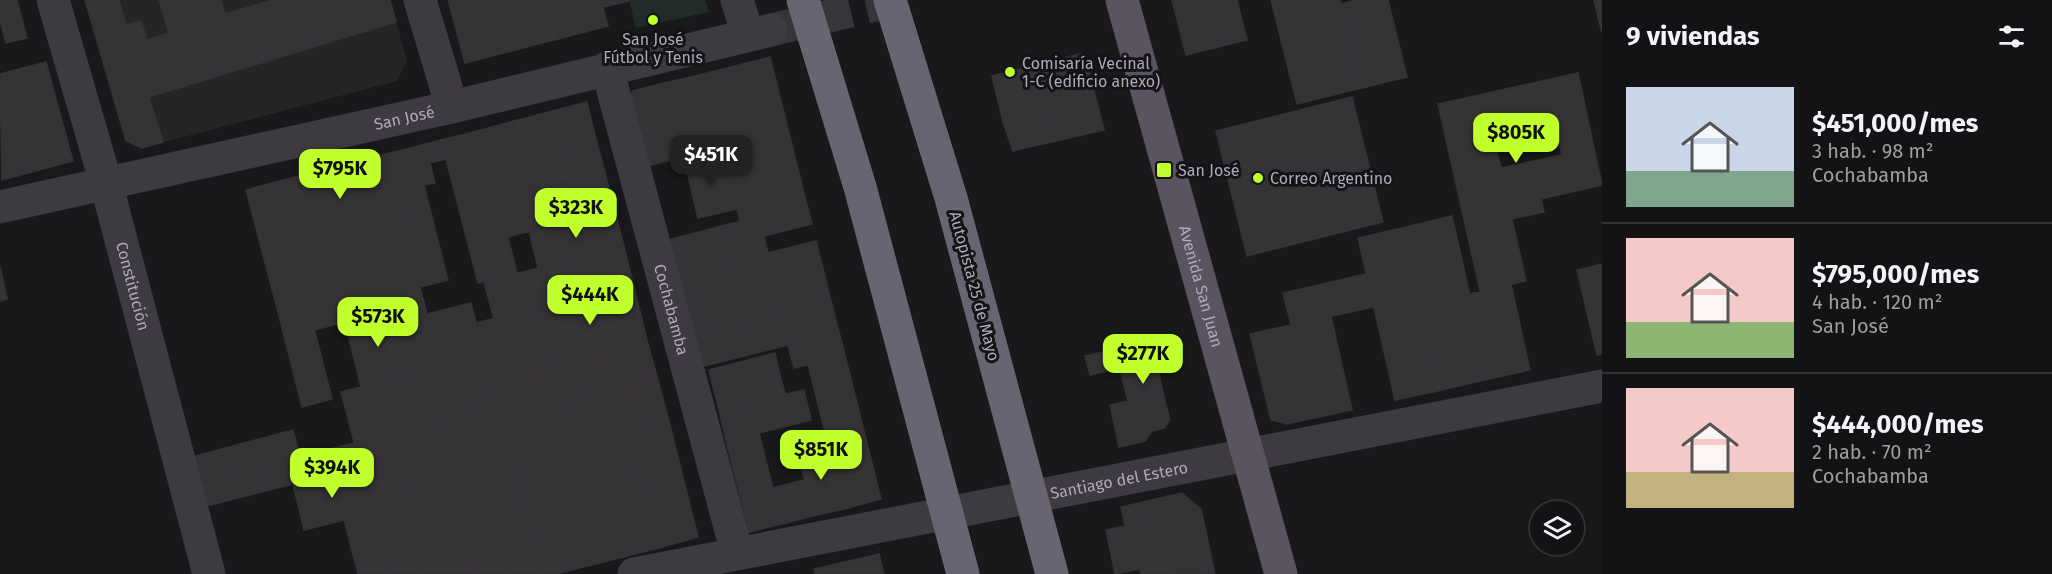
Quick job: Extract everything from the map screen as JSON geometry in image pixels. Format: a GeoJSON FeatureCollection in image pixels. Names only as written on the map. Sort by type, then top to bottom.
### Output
{"type":"FeatureCollection","features":[{"type":"Feature","properties":{"kind":"highway"},"geometry":{"type":"LineString","coordinates":[[803,0],[860,187],[963,574]]}},
{"type":"Feature","properties":{"kind":"highway","name":"Autopista 25 de Mayo"},"geometry":{"type":"LineString","coordinates":[[890,0],[954,209],[1052,574]]}},
{"type":"Feature","properties":{"kind":"main road","name":"Avenida San Juan"},"geometry":{"type":"LineString","coordinates":[[1122,0],[1281,574]]}},
{"type":"Feature","properties":{"kind":"street","name":"Constitución"},"geometry":{"type":"LineString","coordinates":[[53,0],[106,183],[209,574]]}},
{"type":"Feature","properties":{"kind":"street"},"geometry":{"type":"LineString","coordinates":[[420,0],[452,107]]}},
{"type":"Feature","properties":{"kind":"street","name":"San José"},"geometry":{"type":"LineString","coordinates":[[0,207],[452,107],[760,32],[737,0]]}},
{"type":"Feature","properties":{"kind":"street","name":"Cochabamba"},"geometry":{"type":"LineString","coordinates":[[607,68],[736,553]]}},
{"type":"Feature","properties":{"kind":"street","name":"Santiago del Estero"},"geometry":{"type":"LineString","coordinates":[[634,574],[1602,386]]}},
{"type":"Feature","properties":{"kind":"shaded area"},"geometry":{"type":"Polygon","coordinates":[[[85,0],[390,0],[407,61],[397,81],[142,148],[126,141],[85,0]]]}},
{"type":"Feature","properties":{"kind":"shaded area","name":"San José Fútbol y Tenis"},"geometry":{"type":"Polygon","coordinates":[[[629,0],[705,0],[709,12],[636,28],[629,0]]]}},
{"type":"Feature","properties":{"kind":"building"},"geometry":{"type":"Polygon","coordinates":[[[0,0],[17,0],[27,38],[6,43],[0,20],[0,0]]]}},
{"type":"Feature","properties":{"kind":"building"},"geometry":{"type":"Polygon","coordinates":[[[85,0],[119,0],[126,25],[141,21],[147,40],[169,33],[159,0],[221,0],[225,14],[272,0],[390,0],[396,22],[149,97],[163,142],[142,148],[126,141],[85,0]]]}},
{"type":"Feature","properties":{"kind":"building"},"geometry":{"type":"Polygon","coordinates":[[[448,0],[497,0],[511,51],[465,63],[448,0]]]}},
{"type":"Feature","properties":{"kind":"building"},"geometry":{"type":"Polygon","coordinates":[[[497,0],[548,0],[558,39],[511,51],[497,0]]]}},
{"type":"Feature","properties":{"kind":"building"},"geometry":{"type":"Polygon","coordinates":[[[548,0],[601,0],[608,26],[558,39],[548,0]]]}},
{"type":"Feature","properties":{"kind":"building"},"geometry":{"type":"Polygon","coordinates":[[[601,0],[629,0],[629,1],[603,7],[601,0]]]}},
{"type":"Feature","properties":{"kind":"building"},"geometry":{"type":"Polygon","coordinates":[[[1172,0],[1237,0],[1247,40],[1186,55],[1172,0]]]}},
{"type":"Feature","properties":{"kind":"building"},"geometry":{"type":"Polygon","coordinates":[[[1271,0],[1340,0],[1362,88],[1297,104],[1271,0]]]}},
{"type":"Feature","properties":{"kind":"building"},"geometry":{"type":"Polygon","coordinates":[[[1356,0],[1388,0],[1407,77],[1362,88],[1341,4],[1356,0]]]}},
{"type":"Feature","properties":{"kind":"building"},"geometry":{"type":"Polygon","coordinates":[[[1594,0],[1602,0],[1602,33],[1594,0]]]}},
{"type":"Feature","properties":{"kind":"building"},"geometry":{"type":"Polygon","coordinates":[[[1084,53],[1097,102],[1003,122],[992,76],[1084,53]]]}},
{"type":"Feature","properties":{"kind":"building"},"geometry":{"type":"Polygon","coordinates":[[[770,57],[807,205],[740,221],[703,74],[770,57]]]}},
{"type":"Feature","properties":{"kind":"building"},"geometry":{"type":"Polygon","coordinates":[[[46,62],[73,161],[2,180],[0,74],[46,62]]]}},
{"type":"Feature","properties":{"kind":"building"},"geometry":{"type":"Polygon","coordinates":[[[1578,73],[1602,185],[1541,199],[1544,212],[1512,219],[1526,281],[1480,291],[1438,104],[1578,73]],[[1552,113],[1491,127],[1501,168],[1562,155],[1552,113]]]}},
{"type":"Feature","properties":{"kind":"building"},"geometry":{"type":"Polygon","coordinates":[[[703,74],[719,137],[680,146],[664,83],[703,74]]]}},
{"type":"Feature","properties":{"kind":"building"},"geometry":{"type":"Polygon","coordinates":[[[664,83],[683,157],[639,168],[623,104],[633,91],[664,83]]]}},
{"type":"Feature","properties":{"kind":"building"},"geometry":{"type":"Polygon","coordinates":[[[1352,97],[1383,222],[1247,256],[1216,131],[1352,97]]]}},
{"type":"Feature","properties":{"kind":"building"},"geometry":{"type":"Polygon","coordinates":[[[587,102],[596,139],[523,158],[514,121],[587,102]]]}},
{"type":"Feature","properties":{"kind":"building"},"geometry":{"type":"Polygon","coordinates":[[[1097,102],[1104,130],[1013,151],[1003,122],[1097,102]]]}},
{"type":"Feature","properties":{"kind":"building"},"geometry":{"type":"Polygon","coordinates":[[[514,121],[541,228],[508,237],[481,130],[514,121]]]}},
{"type":"Feature","properties":{"kind":"building"},"geometry":{"type":"Polygon","coordinates":[[[481,130],[517,273],[478,283],[441,140],[481,130]]]}},
{"type":"Feature","properties":{"kind":"building"},"geometry":{"type":"Polygon","coordinates":[[[596,139],[605,172],[532,191],[523,158],[596,139]]]}},
{"type":"Feature","properties":{"kind":"building"},"geometry":{"type":"Polygon","coordinates":[[[441,140],[446,159],[430,163],[435,183],[424,185],[434,225],[406,232],[386,154],[441,140]]]}},
{"type":"Feature","properties":{"kind":"building"},"geometry":{"type":"Polygon","coordinates":[[[723,153],[737,209],[698,218],[685,163],[723,153]]]}},
{"type":"Feature","properties":{"kind":"building"},"geometry":{"type":"Polygon","coordinates":[[[386,154],[427,314],[398,321],[357,161],[386,154]]]}},
{"type":"Feature","properties":{"kind":"building"},"geometry":{"type":"Polygon","coordinates":[[[357,161],[373,225],[323,238],[307,174],[357,161]]]}},
{"type":"Feature","properties":{"kind":"building"},"geometry":{"type":"Polygon","coordinates":[[[605,172],[614,209],[541,228],[532,191],[605,172]]]}},
{"type":"Feature","properties":{"kind":"building"},"geometry":{"type":"Polygon","coordinates":[[[307,174],[345,322],[314,330],[276,182],[307,174]]]}},
{"type":"Feature","properties":{"kind":"building"},"geometry":{"type":"Polygon","coordinates":[[[276,182],[309,308],[279,316],[246,190],[276,182]]]}},
{"type":"Feature","properties":{"kind":"building"},"geometry":{"type":"Polygon","coordinates":[[[807,205],[812,224],[764,236],[768,253],[816,241],[823,268],[736,289],[721,226],[807,205]]]}},
{"type":"Feature","properties":{"kind":"building"},"geometry":{"type":"Polygon","coordinates":[[[614,209],[624,246],[538,268],[529,231],[614,209]]]}},
{"type":"Feature","properties":{"kind":"building"},"geometry":{"type":"Polygon","coordinates":[[[1452,216],[1489,379],[1433,392],[1397,229],[1452,216]]]}},
{"type":"Feature","properties":{"kind":"building"},"geometry":{"type":"Polygon","coordinates":[[[373,225],[395,309],[345,322],[323,238],[373,225]]]}},
{"type":"Feature","properties":{"kind":"building"},"geometry":{"type":"Polygon","coordinates":[[[434,225],[448,280],[420,287],[406,232],[434,225]]]}},
{"type":"Feature","properties":{"kind":"building"},"geometry":{"type":"Polygon","coordinates":[[[721,226],[729,257],[675,271],[668,240],[721,226]]]}},
{"type":"Feature","properties":{"kind":"building"},"geometry":{"type":"Polygon","coordinates":[[[1397,229],[1433,392],[1395,400],[1358,238],[1397,229]]]}},
{"type":"Feature","properties":{"kind":"building"},"geometry":{"type":"Polygon","coordinates":[[[624,246],[633,283],[494,319],[484,282],[624,246]]]}},
{"type":"Feature","properties":{"kind":"building"},"geometry":{"type":"Polygon","coordinates":[[[729,257],[736,289],[683,303],[675,271],[729,257]]]}},
{"type":"Feature","properties":{"kind":"building"},"geometry":{"type":"Polygon","coordinates":[[[1602,264],[1602,354],[1597,355],[1577,270],[1602,264]]]}},
{"type":"Feature","properties":{"kind":"building"},"geometry":{"type":"Polygon","coordinates":[[[0,266],[7,299],[0,301],[0,266]]]}},
{"type":"Feature","properties":{"kind":"building"},"geometry":{"type":"Polygon","coordinates":[[[823,268],[831,301],[745,323],[736,289],[823,268]]]}},
{"type":"Feature","properties":{"kind":"building"},"geometry":{"type":"Polygon","coordinates":[[[1366,274],[1374,307],[1291,325],[1283,293],[1366,274]]]}},
{"type":"Feature","properties":{"kind":"building"},"geometry":{"type":"Polygon","coordinates":[[[633,283],[648,344],[546,370],[531,309],[633,283]]]}},
{"type":"Feature","properties":{"kind":"building"},"geometry":{"type":"Polygon","coordinates":[[[1511,284],[1530,370],[1489,379],[1470,294],[1511,284]]]}},
{"type":"Feature","properties":{"kind":"building"},"geometry":{"type":"Polygon","coordinates":[[[736,289],[745,323],[692,336],[683,303],[736,289]]]}},
{"type":"Feature","properties":{"kind":"building"},"geometry":{"type":"Polygon","coordinates":[[[831,301],[839,332],[700,367],[692,336],[831,301]]]}},
{"type":"Feature","properties":{"kind":"building"},"geometry":{"type":"Polygon","coordinates":[[[471,303],[484,353],[440,364],[427,314],[471,303]]]}},
{"type":"Feature","properties":{"kind":"building"},"geometry":{"type":"Polygon","coordinates":[[[309,308],[332,399],[302,407],[279,316],[309,308]]]}},
{"type":"Feature","properties":{"kind":"building"},"geometry":{"type":"Polygon","coordinates":[[[395,309],[411,374],[361,387],[345,322],[395,309]]]}},
{"type":"Feature","properties":{"kind":"building"},"geometry":{"type":"Polygon","coordinates":[[[531,309],[546,370],[492,384],[476,323],[531,309]]]}},
{"type":"Feature","properties":{"kind":"building"},"geometry":{"type":"Polygon","coordinates":[[[427,314],[440,364],[455,360],[469,413],[424,424],[398,321],[427,314]]]}},
{"type":"Feature","properties":{"kind":"building"},"geometry":{"type":"Polygon","coordinates":[[[1331,316],[1352,410],[1287,424],[1271,420],[1250,334],[1331,316]]]}},
{"type":"Feature","properties":{"kind":"building"},"geometry":{"type":"Polygon","coordinates":[[[839,332],[845,355],[794,368],[788,345],[839,332]]]}},
{"type":"Feature","properties":{"kind":"building"},"geometry":{"type":"Polygon","coordinates":[[[1151,341],[1158,369],[1122,378],[1120,368],[1090,375],[1085,356],[1151,341]]]}},
{"type":"Feature","properties":{"kind":"building"},"geometry":{"type":"Polygon","coordinates":[[[648,344],[658,380],[555,406],[546,370],[648,344]]]}},
{"type":"Feature","properties":{"kind":"building"},"geometry":{"type":"Polygon","coordinates":[[[484,353],[541,574],[509,574],[455,360],[484,353]]]}},
{"type":"Feature","properties":{"kind":"building"},"geometry":{"type":"Polygon","coordinates":[[[775,353],[778,367],[712,383],[709,370],[775,353]]]}},
{"type":"Feature","properties":{"kind":"building"},"geometry":{"type":"Polygon","coordinates":[[[845,355],[881,499],[844,509],[808,364],[845,355]]]}},
{"type":"Feature","properties":{"kind":"building"},"geometry":{"type":"Polygon","coordinates":[[[778,367],[785,394],[719,410],[712,383],[778,367]]]}},
{"type":"Feature","properties":{"kind":"building"},"geometry":{"type":"Polygon","coordinates":[[[1158,369],[1163,393],[1128,401],[1122,378],[1158,369]]]}},
{"type":"Feature","properties":{"kind":"building"},"geometry":{"type":"Polygon","coordinates":[[[546,370],[595,564],[556,574],[541,574],[492,384],[546,370]]]}},
{"type":"Feature","properties":{"kind":"building"},"geometry":{"type":"Polygon","coordinates":[[[411,374],[424,424],[354,442],[341,392],[411,374]]]}},
{"type":"Feature","properties":{"kind":"building"},"geometry":{"type":"Polygon","coordinates":[[[658,380],[668,417],[565,444],[555,406],[658,380]]]}},
{"type":"Feature","properties":{"kind":"building"},"geometry":{"type":"Polygon","coordinates":[[[804,390],[811,420],[726,441],[719,410],[804,390]]]}},
{"type":"Feature","properties":{"kind":"building"},"geometry":{"type":"Polygon","coordinates":[[[1163,393],[1170,420],[1164,428],[1152,431],[1145,441],[1119,447],[1110,405],[1163,393]]]}},
{"type":"Feature","properties":{"kind":"building"},"geometry":{"type":"Polygon","coordinates":[[[469,413],[509,574],[478,574],[439,420],[469,413]]]}},
{"type":"Feature","properties":{"kind":"building"},"geometry":{"type":"Polygon","coordinates":[[[668,417],[698,537],[659,548],[628,427],[668,417]]]}},
{"type":"Feature","properties":{"kind":"building"},"geometry":{"type":"Polygon","coordinates":[[[439,420],[478,574],[423,574],[387,434],[439,420]]]}},
{"type":"Feature","properties":{"kind":"building"},"geometry":{"type":"Polygon","coordinates":[[[628,427],[659,548],[595,564],[565,444],[628,427]]]}},
{"type":"Feature","properties":{"kind":"building"},"geometry":{"type":"Polygon","coordinates":[[[293,430],[300,457],[201,482],[195,456],[293,430]]]}},
{"type":"Feature","properties":{"kind":"building"},"geometry":{"type":"Polygon","coordinates":[[[759,433],[782,524],[749,532],[726,441],[759,433]]]}},
{"type":"Feature","properties":{"kind":"building"},"geometry":{"type":"Polygon","coordinates":[[[387,434],[423,574],[388,574],[360,467],[354,442],[387,434]]]}},
{"type":"Feature","properties":{"kind":"building"},"geometry":{"type":"Polygon","coordinates":[[[354,443],[360,467],[207,506],[201,482],[354,443]]]}},
{"type":"Feature","properties":{"kind":"building"},"geometry":{"type":"Polygon","coordinates":[[[829,445],[844,509],[813,516],[798,453],[829,445]]]}},
{"type":"Feature","properties":{"kind":"building"},"geometry":{"type":"Polygon","coordinates":[[[360,467],[372,513],[304,530],[293,484],[360,467]]]}},
{"type":"Feature","properties":{"kind":"building"},"geometry":{"type":"Polygon","coordinates":[[[804,480],[813,516],[782,524],[773,488],[804,480]]]}},
{"type":"Feature","properties":{"kind":"building"},"geometry":{"type":"Polygon","coordinates":[[[1182,493],[1201,509],[1125,526],[1121,507],[1182,493]]]}},
{"type":"Feature","properties":{"kind":"building"},"geometry":{"type":"Polygon","coordinates":[[[1201,509],[1213,565],[1170,574],[1141,574],[1140,569],[1115,574],[1106,530],[1201,509]]]}},
{"type":"Feature","properties":{"kind":"building"},"geometry":{"type":"Polygon","coordinates":[[[372,513],[388,574],[358,574],[344,520],[372,513]]]}},
{"type":"Feature","properties":{"kind":"building"},"geometry":{"type":"Polygon","coordinates":[[[879,554],[884,574],[815,574],[814,569],[879,554]]]}},
{"type":"Feature","properties":{"kind":"building"},"geometry":{"type":"Polygon","coordinates":[[[1213,565],[1215,574],[1170,574],[1213,565]]]}},
{"type":"Feature","properties":{"kind":"tunnel"},"geometry":{"type":"LineString","coordinates":[[771,30],[896,0]]}},
{"type":"Feature","properties":{"kind":"place","name":"San José Fútbol y Tenis"},"geometry":{"type":"Point","coordinates":[653,20]}},
{"type":"Feature","properties":{"kind":"place","name":"Comisaría Vecinal 1-C (edificio anexo)"},"geometry":{"type":"Point","coordinates":[1010,72]}},
{"type":"Feature","properties":{"kind":"place","name":"San José"},"geometry":{"type":"Point","coordinates":[1164,170]}},
{"type":"Feature","properties":{"kind":"place","name":"Correo Argentino"},"geometry":{"type":"Point","coordinates":[1258,178]}}]}
